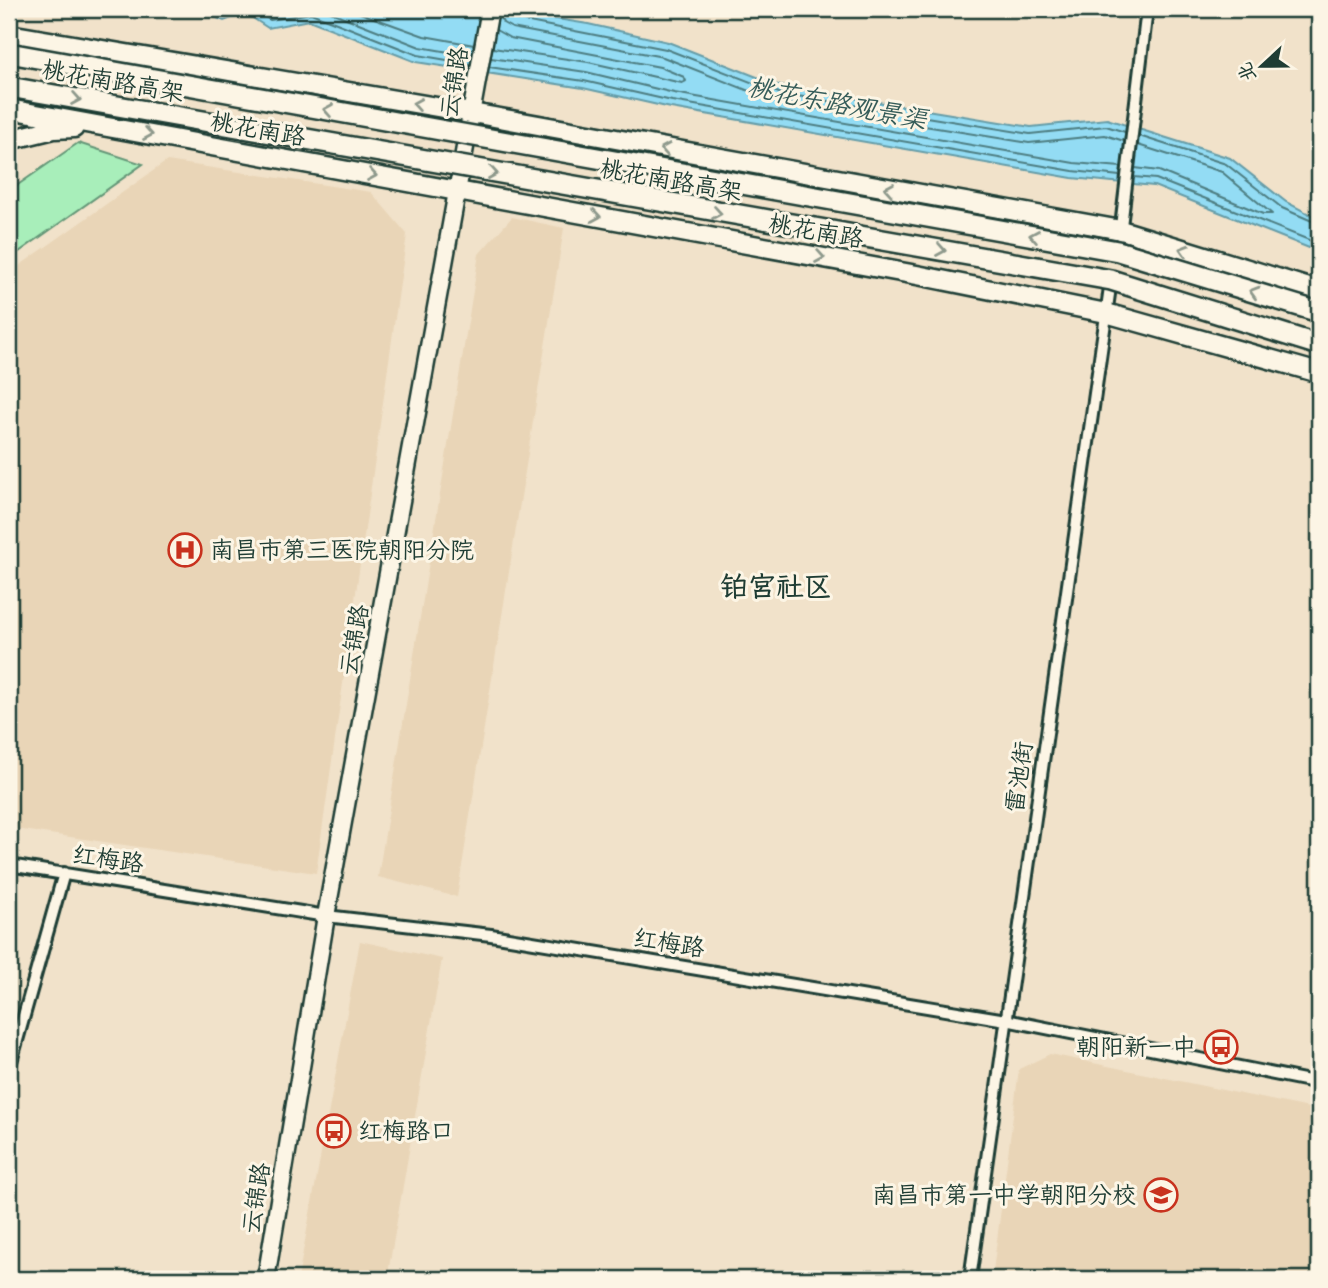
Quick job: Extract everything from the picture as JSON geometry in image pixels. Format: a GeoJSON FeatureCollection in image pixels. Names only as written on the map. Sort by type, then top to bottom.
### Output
{"type":"FeatureCollection","features":[{"type":"Feature","properties":{"kind":"highway","name":"桃花南路高架"},"geometry":{"type":"LineString","coordinates":[[9,53],[1118,251],[1319,312]]}},
{"type":"Feature","properties":{"kind":"highway","name":"桃花南路高架"},"geometry":{"type":"LineString","coordinates":[[9,87],[1111,280],[1319,345]]}},
{"type":"Feature","properties":{"kind":"main road"},"geometry":{"type":"LineString","coordinates":[[9,20],[42,40]]}},
{"type":"Feature","properties":{"kind":"main road"},"geometry":{"type":"LineString","coordinates":[[9,34],[472,113],[1121,230],[1319,291]]}},
{"type":"Feature","properties":{"kind":"main road","name":"桃花南路"},"geometry":{"type":"LineString","coordinates":[[9,110],[903,272],[1106,313],[1319,373]]}},
{"type":"Feature","properties":{"kind":"main road"},"geometry":{"type":"LineString","coordinates":[[9,140],[54,129],[107,127]]}},
{"type":"Feature","properties":{"kind":"street","name":"云锦路"},"geometry":{"type":"LineString","coordinates":[[266,1279],[326,916],[460,190],[490,9]]}},
{"type":"Feature","properties":{"kind":"street"},"geometry":{"type":"LineString","coordinates":[[1118,251],[1147,9]]}},
{"type":"Feature","properties":{"kind":"street","name":"雷池街"},"geometry":{"type":"LineString","coordinates":[[970,1279],[1111,280]]}},
{"type":"Feature","properties":{"kind":"street","name":"红梅路"},"geometry":{"type":"LineString","coordinates":[[9,865],[326,916],[491,935],[1006,1020],[1319,1083]]}},
{"type":"Feature","properties":{"kind":"street"},"geometry":{"type":"LineString","coordinates":[[9,1069],[64,873]]}},
{"type":"Feature","properties":{"kind":"shaded area","name":"南昌市第三医院朝阳分院"},"geometry":{"type":"Polygon","coordinates":[[[167,161],[371,192],[407,234],[316,873],[9,828],[9,273],[167,161]]]}},
{"type":"Feature","properties":{"kind":"shaded area"},"geometry":{"type":"Polygon","coordinates":[[[512,217],[564,228],[457,897],[378,877],[479,254],[512,217]]]}},
{"type":"Feature","properties":{"kind":"shaded area"},"geometry":{"type":"Polygon","coordinates":[[[360,941],[442,959],[387,1279],[298,1279],[360,941]]]}},
{"type":"Feature","properties":{"kind":"shaded area","name":"南昌市第一中学朝阳分校"},"geometry":{"type":"Polygon","coordinates":[[[1050,1054],[1319,1110],[1319,1279],[992,1279],[1019,1069],[1050,1054]]]}},
{"type":"Feature","properties":{"kind":"green space"},"geometry":{"type":"Polygon","coordinates":[[[78,143],[143,164],[9,259],[9,191],[78,143]]]}},
{"type":"Feature","properties":{"kind":"water","name":"桃花东路观景渠"},"geometry":{"type":"Polygon","coordinates":[[[196,9],[495,9],[588,24],[668,42],[780,86],[1031,127],[1107,119],[1230,158],[1286,202],[1319,219],[1319,252],[1154,186],[1072,178],[671,108],[583,88],[416,62],[309,20],[268,28],[245,13],[224,21],[196,9]]]}},
{"type":"Feature","properties":{"kind":"place","name":"南昌市第三医院朝阳分院"},"geometry":{"type":"Point","coordinates":[185,550]}},
{"type":"Feature","properties":{"kind":"place","name":"朝阳新一中"},"geometry":{"type":"Point","coordinates":[1221,1047]}},
{"type":"Feature","properties":{"kind":"place","name":"红梅路口"},"geometry":{"type":"Point","coordinates":[334,1131]}},
{"type":"Feature","properties":{"kind":"place","name":"南昌市第一中学朝阳分校"},"geometry":{"type":"Point","coordinates":[1161,1195]}},
{"type":"Feature","properties":{"kind":"district","name":"铂宫社区"},"geometry":{"type":"Point","coordinates":[776,587]}}]}
